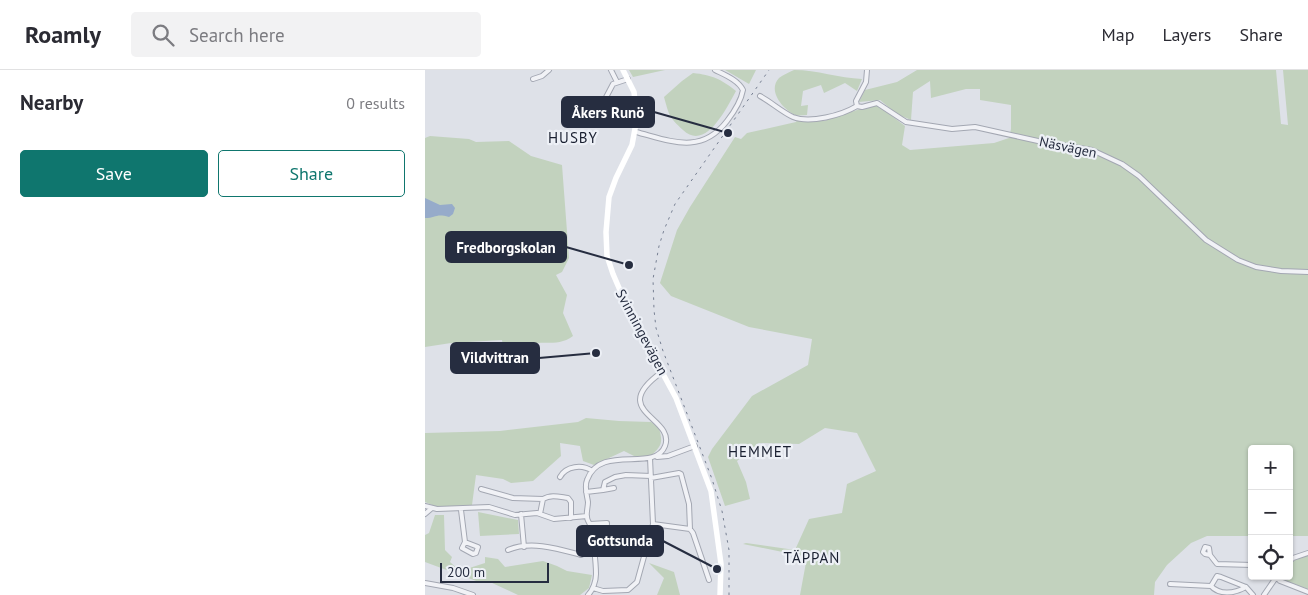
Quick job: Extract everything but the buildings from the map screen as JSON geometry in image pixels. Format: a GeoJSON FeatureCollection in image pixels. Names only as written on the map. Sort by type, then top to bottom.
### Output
{"type":"FeatureCollection","features":[{"type":"Feature","properties":{"kind":"main road","name":"Svinningevägen"},"geometry":{"type":"LineString","coordinates":[[623,70],[636,101],[636,132],[632,146],[609,197],[606,225],[607,252],[613,274],[629,311],[676,398],[695,446],[713,502],[721,564],[720,595]]}},
{"type":"Feature","properties":{"kind":"street"},"geometry":{"type":"LineString","coordinates":[[533,79],[542,76],[549,70]]}},
{"type":"Feature","properties":{"kind":"street"},"geometry":{"type":"LineString","coordinates":[[611,70],[617,82]]}},
{"type":"Feature","properties":{"kind":"street"},"geometry":{"type":"LineString","coordinates":[[636,132],[687,144],[714,135],[733,111],[740,100],[743,90],[735,81],[715,70]]}},
{"type":"Feature","properties":{"kind":"street"},"geometry":{"type":"LineString","coordinates":[[760,96],[794,117],[829,117],[857,106],[856,101],[865,82],[867,70]]}},
{"type":"Feature","properties":{"kind":"street"},"geometry":{"type":"LineString","coordinates":[[592,118],[611,88],[617,82],[628,79]]}},
{"type":"Feature","properties":{"kind":"street"},"geometry":{"type":"LineString","coordinates":[[603,103],[601,110],[605,120]]}},
{"type":"Feature","properties":{"kind":"street","name":"Näsvägen"},"geometry":{"type":"LineString","coordinates":[[857,106],[862,107],[877,103],[906,122],[935,127],[975,128],[1092,150],[1122,164],[1139,176],[1206,240],[1238,260],[1256,267],[1281,272],[1308,272]]}},
{"type":"Feature","properties":{"kind":"street"},"geometry":{"type":"LineString","coordinates":[[652,458],[665,447],[666,437],[661,428],[643,408],[640,394],[644,387],[663,372]]}},
{"type":"Feature","properties":{"kind":"street"},"geometry":{"type":"LineString","coordinates":[[588,595],[593,588],[596,573],[590,524],[587,516],[588,503],[586,492],[587,480],[592,471],[615,459],[668,456],[695,446]]}},
{"type":"Feature","properties":{"kind":"street"},"geometry":{"type":"LineString","coordinates":[[593,588],[603,591],[628,590],[636,584],[653,524],[652,458]]}},
{"type":"Feature","properties":{"kind":"street"},"geometry":{"type":"LineString","coordinates":[[561,477],[565,471],[573,468],[583,467],[592,471]]}},
{"type":"Feature","properties":{"kind":"street"},"geometry":{"type":"LineString","coordinates":[[603,490],[605,482],[620,475],[651,477],[681,474],[689,504],[690,529],[709,580]]}},
{"type":"Feature","properties":{"kind":"street"},"geometry":{"type":"LineString","coordinates":[[586,492],[614,488]]}},
{"type":"Feature","properties":{"kind":"street"},"geometry":{"type":"LineString","coordinates":[[481,489],[513,498],[543,499],[558,496],[569,498],[571,502],[571,518]]}},
{"type":"Feature","properties":{"kind":"street"},"geometry":{"type":"LineString","coordinates":[[540,514],[543,499]]}},
{"type":"Feature","properties":{"kind":"street"},"geometry":{"type":"LineString","coordinates":[[425,506],[461,510],[489,507],[515,515],[533,513],[554,519],[587,516]]}},
{"type":"Feature","properties":{"kind":"street"},"geometry":{"type":"LineString","coordinates":[[425,514],[432,508]]}},
{"type":"Feature","properties":{"kind":"street"},"geometry":{"type":"LineString","coordinates":[[461,510],[465,542]]}},
{"type":"Feature","properties":{"kind":"street"},"geometry":{"type":"LineString","coordinates":[[521,514],[524,547]]}},
{"type":"Feature","properties":{"kind":"street"},"geometry":{"type":"LineString","coordinates":[[590,524],[607,523],[606,543]]}},
{"type":"Feature","properties":{"kind":"street"},"geometry":{"type":"LineString","coordinates":[[653,524],[690,529]]}},
{"type":"Feature","properties":{"kind":"street"},"geometry":{"type":"LineString","coordinates":[[508,550],[524,547],[551,546],[581,556],[593,549]]}},
{"type":"Feature","properties":{"kind":"street"},"geometry":{"type":"LineString","coordinates":[[1293,558],[1308,553]]}},
{"type":"Feature","properties":{"kind":"street"},"geometry":{"type":"LineString","coordinates":[[1210,555],[1217,564],[1248,565]]}},
{"type":"Feature","properties":{"kind":"street"},"geometry":{"type":"LineString","coordinates":[[1211,586],[1217,576],[1246,587],[1253,595]]}},
{"type":"Feature","properties":{"kind":"street"},"geometry":{"type":"LineString","coordinates":[[1264,595],[1274,580]]}},
{"type":"Feature","properties":{"kind":"street"},"geometry":{"type":"LineString","coordinates":[[1282,580],[1308,592]]}},
{"type":"Feature","properties":{"kind":"street"},"geometry":{"type":"LineString","coordinates":[[425,583],[453,588],[473,595]]}},
{"type":"Feature","properties":{"kind":"street"},"geometry":{"type":"LineString","coordinates":[[1170,584],[1211,586]]}},
{"type":"Feature","properties":{"kind":"street"},"geometry":{"type":"LineString","coordinates":[[1211,586],[1219,595],[1228,595],[1246,587]]}},
{"type":"Feature","properties":{"kind":"green space"},"geometry":{"type":"Polygon","coordinates":[[[629,70],[665,70],[633,77],[629,70]]]}},
{"type":"Feature","properties":{"kind":"green space"},"geometry":{"type":"Polygon","coordinates":[[[725,70],[756,70],[749,84],[725,70]]]}},
{"type":"Feature","properties":{"kind":"green space"},"geometry":{"type":"Polygon","coordinates":[[[794,70],[862,79],[857,91],[845,83],[824,93],[821,85],[803,91],[801,106],[808,105],[807,115],[795,115],[781,104],[775,88],[779,78],[794,70]]]}},
{"type":"Feature","properties":{"kind":"green space"},"geometry":{"type":"Polygon","coordinates":[[[917,70],[1276,70],[1281,124],[1288,125],[1283,70],[1308,70],[1308,536],[1293,536],[1293,445],[1248,445],[1248,536],[1207,536],[1191,543],[1167,565],[1155,582],[1154,595],[800,595],[807,557],[743,544],[795,550],[809,519],[842,513],[847,484],[876,471],[857,433],[825,428],[799,444],[759,443],[737,461],[746,482],[750,499],[725,506],[708,457],[712,449],[752,396],[808,365],[812,339],[749,327],[671,296],[660,283],[677,230],[735,137],[741,139],[747,133],[796,122],[797,120],[824,121],[872,105],[880,107],[905,126],[902,145],[910,150],[994,143],[1009,138],[1011,105],[980,100],[980,89],[966,89],[931,98],[930,81],[913,92],[911,120],[897,114],[880,100],[859,102],[865,90],[897,82],[917,70]]]}},
{"type":"Feature","properties":{"kind":"green space"},"geometry":{"type":"Polygon","coordinates":[[[693,73],[716,78],[736,91],[715,125],[708,132],[700,135],[692,135],[683,130],[672,119],[664,97],[693,73]]]}},
{"type":"Feature","properties":{"kind":"green space"},"geometry":{"type":"Polygon","coordinates":[[[430,136],[469,139],[476,142],[509,141],[531,156],[562,165],[569,258],[562,272],[556,275],[567,295],[563,313],[573,336],[569,339],[560,342],[534,344],[516,351],[515,360],[511,365],[505,362],[502,340],[451,343],[425,347],[425,138],[430,136]]]}},
{"type":"Feature","properties":{"kind":"green space"},"geometry":{"type":"Polygon","coordinates":[[[586,418],[651,422],[659,428],[661,444],[651,456],[634,456],[624,451],[594,465],[583,461],[580,446],[560,443],[561,456],[533,481],[511,483],[503,479],[476,475],[472,505],[437,507],[425,502],[425,433],[500,431],[578,422],[586,418]]]}},
{"type":"Feature","properties":{"kind":"green space"},"geometry":{"type":"Polygon","coordinates":[[[478,512],[518,520],[519,534],[480,536],[478,512]]]}},
{"type":"Feature","properties":{"kind":"green space"},"geometry":{"type":"Polygon","coordinates":[[[435,515],[444,515],[445,550],[452,557],[450,562],[460,571],[485,563],[485,557],[498,559],[505,567],[543,561],[567,571],[592,575],[589,588],[580,595],[518,595],[490,582],[479,582],[425,562],[425,535],[429,533],[435,515]]]}},
{"type":"Feature","properties":{"kind":"green space"},"geometry":{"type":"Polygon","coordinates":[[[1308,555],[1308,589],[1284,580],[1293,580],[1293,562],[1308,555]]]}},
{"type":"Feature","properties":{"kind":"green space"},"geometry":{"type":"Polygon","coordinates":[[[649,563],[674,572],[680,595],[657,595],[664,578],[649,563]]]}},
{"type":"Feature","properties":{"kind":"water"},"geometry":{"type":"Polygon","coordinates":[[[425,198],[440,205],[452,204],[455,208],[453,214],[449,217],[425,218],[425,198]]]}},
{"type":"Feature","properties":{"kind":"railway"},"geometry":{"type":"LineString","coordinates":[[729,595],[729,550],[722,511],[656,328],[653,279],[659,246],[675,204],[769,70]]}},
{"type":"Feature","properties":{"kind":"place","name":"Åkers Runö"},"geometry":{"type":"Point","coordinates":[728,133]}},
{"type":"Feature","properties":{"kind":"place","name":"Fredborgskolan"},"geometry":{"type":"Point","coordinates":[629,265]}},
{"type":"Feature","properties":{"kind":"place","name":"Vildvittran"},"geometry":{"type":"Point","coordinates":[596,353]}},
{"type":"Feature","properties":{"kind":"place","name":"Gottsunda"},"geometry":{"type":"Point","coordinates":[717,569]}},
{"type":"Feature","properties":{"kind":"district","name":"HUSBY"},"geometry":{"type":"Point","coordinates":[573,137]}},
{"type":"Feature","properties":{"kind":"district","name":"HEMMET"},"geometry":{"type":"Point","coordinates":[760,451]}},
{"type":"Feature","properties":{"kind":"district","name":"TÄPPAN"},"geometry":{"type":"Point","coordinates":[812,557]}}]}
